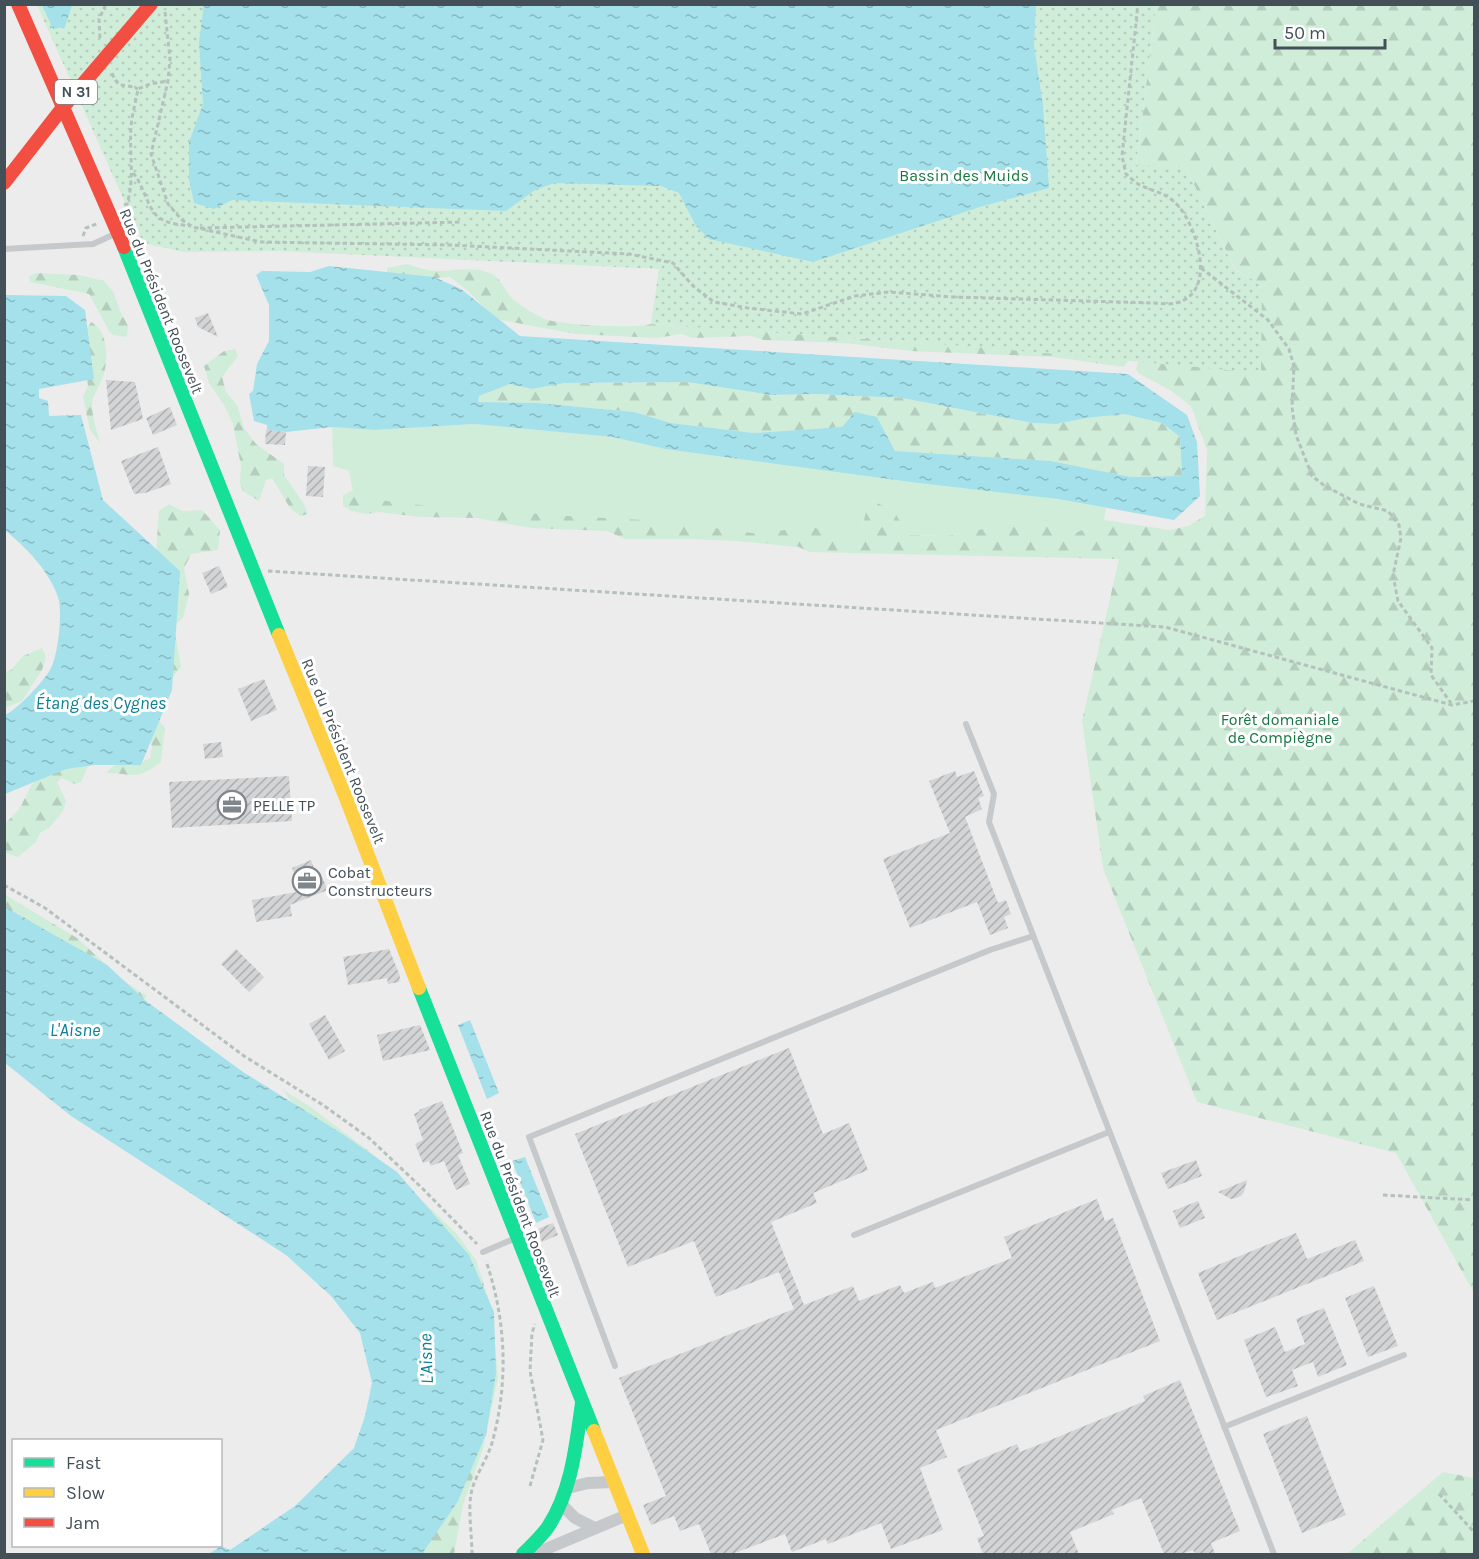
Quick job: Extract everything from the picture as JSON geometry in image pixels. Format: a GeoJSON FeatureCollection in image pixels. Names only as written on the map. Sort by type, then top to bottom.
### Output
{"type":"FeatureCollection","features":[{"type":"Feature","properties":{"kind":"street","name":"Rue du Président Roosevelt"},"geometry":{"type":"LineString","coordinates":[[18,4],[111,214],[252,570],[344,793],[516,1237],[643,1554]]}},
{"type":"Feature","properties":{"kind":"street","name":"N 31"},"geometry":{"type":"LineString","coordinates":[[4,183],[64,106],[151,4]]}},
{"type":"Feature","properties":{"kind":"street"},"geometry":{"type":"LineString","coordinates":[[523,1554],[547,1529],[568,1488],[582,1402]]}},
{"type":"Feature","properties":{"kind":"street"},"geometry":{"type":"LineString","coordinates":[[568,1488],[588,1483],[614,1482]]}},
{"type":"Feature","properties":{"kind":"street"},"geometry":{"type":"LineString","coordinates":[[561,1504],[575,1518],[595,1528]]}},
{"type":"Feature","properties":{"kind":"street"},"geometry":{"type":"LineString","coordinates":[[534,1554],[627,1515]]}},
{"type":"Feature","properties":{"kind":"lane"},"geometry":{"type":"LineString","coordinates":[[4,249],[93,244],[117,233]]}},
{"type":"Feature","properties":{"kind":"lane"},"geometry":{"type":"LineString","coordinates":[[966,724],[994,794],[989,822],[1274,1554]]}},
{"type":"Feature","properties":{"kind":"lane"},"geometry":{"type":"LineString","coordinates":[[615,1366],[529,1137],[979,955],[1033,936]]}},
{"type":"Feature","properties":{"kind":"lane"},"geometry":{"type":"LineString","coordinates":[[854,1235],[1109,1132]]}},
{"type":"Feature","properties":{"kind":"lane"},"geometry":{"type":"LineString","coordinates":[[483,1252],[516,1237]]}},
{"type":"Feature","properties":{"kind":"lane"},"geometry":{"type":"LineString","coordinates":[[1224,1427],[1404,1355]]}},
{"type":"Feature","properties":{"kind":"path"},"geometry":{"type":"LineString","coordinates":[[164,4],[170,59],[168,81],[151,154],[168,204],[182,220],[193,227],[213,229],[461,222]]}},
{"type":"Feature","properties":{"kind":"path"},"geometry":{"type":"LineString","coordinates":[[133,173],[155,214],[161,219],[261,243],[450,245],[629,254],[673,263],[693,286],[714,302],[748,308],[802,314],[855,296],[889,292],[953,297],[1176,303],[1194,293],[1200,278],[1200,255],[1192,229],[1179,208],[1163,193],[1140,185],[1126,174],[1122,156],[1138,4]]}},
{"type":"Feature","properties":{"kind":"path"},"geometry":{"type":"LineString","coordinates":[[80,245],[86,228],[95,226],[127,204],[133,173],[131,127],[138,88],[168,81]]}},
{"type":"Feature","properties":{"kind":"path"},"geometry":{"type":"LineString","coordinates":[[1200,267],[1268,320],[1289,349],[1294,366],[1292,407],[1296,435],[1312,476],[1324,486],[1359,504],[1388,511],[1399,525],[1401,538],[1393,575],[1398,601],[1432,648],[1431,675],[1452,705]]}},
{"type":"Feature","properties":{"kind":"path"},"geometry":{"type":"LineString","coordinates":[[252,570],[1165,627],[1452,705],[1474,701]]}},
{"type":"Feature","properties":{"kind":"path"},"geometry":{"type":"LineString","coordinates":[[4,885],[45,908],[226,1044],[323,1105],[369,1138],[475,1241],[483,1252],[494,1285],[503,1330],[503,1382],[492,1443],[471,1494],[472,1554]]}},
{"type":"Feature","properties":{"kind":"path"},"geometry":{"type":"LineString","coordinates":[[1383,1195],[1474,1200]]}},
{"type":"Feature","properties":{"kind":"path"},"geometry":{"type":"LineString","coordinates":[[530,1486],[543,1440],[530,1371],[532,1333],[542,1303]]}},
{"type":"Feature","properties":{"kind":"path"},"geometry":{"type":"LineString","coordinates":[[1439,1494],[1474,1532]]}},
{"type":"Feature","properties":{"kind":"green space","name":"Bassin des Muids"},"geometry":{"type":"Polygon","coordinates":[[[37,5],[1156,5],[1136,165],[1186,168],[1235,270],[1262,285],[1261,373],[966,346],[651,324],[659,269],[279,251],[184,252],[143,243],[37,5]]]}},
{"type":"Feature","properties":{"kind":"green space","name":"Forêt domaniale de Compiègne"},"geometry":{"type":"Polygon","coordinates":[[[1156,5],[1474,5],[1474,1293],[1396,1153],[1197,1102],[1103,868],[1082,721],[1119,559],[809,552],[793,544],[693,539],[625,539],[607,531],[530,528],[477,518],[419,517],[379,512],[366,514],[351,511],[343,506],[343,495],[358,488],[361,498],[463,510],[507,510],[547,515],[663,521],[759,534],[812,526],[842,542],[859,541],[869,499],[894,511],[908,535],[947,536],[1008,524],[1037,521],[1071,535],[1104,520],[1170,530],[1188,526],[1205,516],[1207,450],[1191,406],[1170,390],[1138,373],[1136,369],[1140,356],[1262,286],[1235,269],[1186,168],[1136,166],[1156,5]]]}},
{"type":"Feature","properties":{"kind":"green space"},"geometry":{"type":"Polygon","coordinates":[[[408,264],[439,271],[471,269],[490,273],[498,278],[511,297],[537,315],[553,321],[581,325],[651,324],[1131,357],[1124,367],[1053,357],[911,351],[844,343],[764,340],[751,336],[693,338],[682,334],[656,338],[576,334],[496,319],[467,290],[450,277],[394,281],[387,278],[387,268],[408,264]]]}},
{"type":"Feature","properties":{"kind":"green space"},"geometry":{"type":"Polygon","coordinates":[[[37,273],[78,275],[104,281],[114,293],[128,326],[127,337],[113,335],[109,331],[89,294],[30,282],[29,276],[37,273]]]}},
{"type":"Feature","properties":{"kind":"green space"},"geometry":{"type":"Polygon","coordinates":[[[91,322],[101,331],[106,353],[104,374],[92,405],[100,443],[90,430],[83,397],[88,386],[82,337],[91,322]]]}},
{"type":"Feature","properties":{"kind":"green space"},"geometry":{"type":"Polygon","coordinates":[[[235,349],[238,356],[222,377],[226,392],[237,405],[244,428],[256,444],[284,464],[284,475],[304,504],[308,514],[300,516],[290,508],[272,478],[266,480],[259,501],[243,491],[233,424],[224,405],[209,383],[204,366],[224,351],[235,349]]]}},
{"type":"Feature","properties":{"kind":"green space"},"geometry":{"type":"Polygon","coordinates":[[[687,382],[772,395],[815,394],[902,398],[1033,423],[1056,424],[1124,414],[1162,423],[1180,437],[1182,476],[1131,477],[1051,461],[895,451],[877,417],[842,427],[754,433],[671,423],[634,412],[537,403],[478,402],[479,396],[510,384],[532,389],[564,383],[687,382]]]}},
{"type":"Feature","properties":{"kind":"green space"},"geometry":{"type":"Polygon","coordinates":[[[474,424],[613,437],[665,449],[1058,499],[1106,508],[1104,520],[1071,535],[1037,521],[1008,524],[947,536],[908,535],[894,511],[869,499],[856,553],[355,502],[349,471],[333,466],[332,427],[374,430],[474,424]]]}},
{"type":"Feature","properties":{"kind":"green space"},"geometry":{"type":"Polygon","coordinates":[[[169,504],[182,511],[202,510],[220,530],[218,550],[191,554],[184,568],[189,594],[183,618],[176,624],[175,633],[181,667],[173,677],[166,694],[155,566],[159,511],[169,504]]]}},
{"type":"Feature","properties":{"kind":"green space"},"geometry":{"type":"Polygon","coordinates":[[[42,648],[46,657],[42,670],[22,701],[5,708],[5,672],[11,670],[23,656],[42,648]]]}},
{"type":"Feature","properties":{"kind":"green space"},"geometry":{"type":"Polygon","coordinates":[[[159,721],[165,728],[161,762],[141,774],[108,773],[107,771],[123,760],[142,762],[150,758],[152,747],[148,727],[159,721]]]}},
{"type":"Feature","properties":{"kind":"green space"},"geometry":{"type":"Polygon","coordinates":[[[81,760],[88,767],[81,782],[75,784],[62,778],[57,782],[66,801],[63,811],[49,828],[40,833],[36,842],[18,857],[5,853],[5,824],[20,808],[32,784],[53,768],[81,760]]]}},
{"type":"Feature","properties":{"kind":"green space"},"geometry":{"type":"Polygon","coordinates":[[[4,894],[77,938],[125,982],[147,996],[142,1002],[5,907],[4,894]]]}},
{"type":"Feature","properties":{"kind":"green space"},"geometry":{"type":"Polygon","coordinates":[[[282,1089],[312,1108],[374,1155],[456,1233],[476,1260],[492,1310],[498,1378],[483,1449],[463,1505],[454,1554],[409,1554],[352,1148],[293,1103],[282,1089]]]}},
{"type":"Feature","properties":{"kind":"green space"},"geometry":{"type":"Polygon","coordinates":[[[1443,1472],[1474,1478],[1474,1554],[1347,1554],[1443,1472]]]}},
{"type":"Feature","properties":{"kind":"water","name":"Bassin des Muids"},"geometry":{"type":"Polygon","coordinates":[[[204,4],[1036,5],[1034,45],[1043,106],[1049,188],[980,207],[813,262],[709,239],[696,226],[679,193],[661,186],[555,183],[535,190],[506,211],[232,200],[214,209],[194,203],[189,179],[189,142],[203,104],[199,42],[204,4]]]}},
{"type":"Feature","properties":{"kind":"water"},"geometry":{"type":"Polygon","coordinates":[[[42,5],[72,5],[65,27],[53,29],[42,5]]]}},
{"type":"Feature","properties":{"kind":"water"},"geometry":{"type":"Polygon","coordinates":[[[329,266],[434,277],[461,289],[520,336],[1128,374],[1187,415],[1197,442],[1200,496],[1174,520],[1058,499],[665,449],[613,437],[474,424],[374,430],[332,427],[286,432],[267,430],[267,425],[254,421],[249,394],[253,391],[257,364],[269,341],[269,305],[256,275],[262,271],[310,272],[329,266]],[[687,382],[564,383],[532,389],[510,384],[479,396],[478,402],[537,403],[634,412],[671,423],[754,433],[842,427],[855,412],[877,417],[895,451],[1051,461],[1131,477],[1182,476],[1180,437],[1162,423],[1124,414],[1056,424],[1033,423],[902,398],[815,394],[772,395],[687,382]]]}},
{"type":"Feature","properties":{"kind":"water","name":"Étang des Cygnes"},"geometry":{"type":"Polygon","coordinates":[[[5,295],[66,296],[85,310],[94,379],[39,389],[39,398],[48,401],[49,416],[81,415],[103,500],[180,571],[172,690],[141,765],[95,765],[66,769],[5,794],[5,715],[29,695],[50,670],[57,645],[60,613],[58,597],[49,577],[29,552],[5,530],[5,295]]]}},
{"type":"Feature","properties":{"kind":"water","name":"L'Aisne"},"geometry":{"type":"Polygon","coordinates":[[[5,907],[107,965],[146,1001],[243,1072],[344,1135],[397,1172],[469,1255],[494,1312],[496,1374],[486,1434],[458,1501],[422,1554],[209,1554],[222,1546],[230,1550],[295,1506],[354,1448],[365,1416],[372,1383],[360,1333],[331,1296],[286,1255],[71,1116],[5,1063],[5,907]]]}},
{"type":"Feature","properties":{"kind":"water"},"geometry":{"type":"Polygon","coordinates":[[[470,1020],[499,1093],[487,1099],[458,1025],[470,1020]]]}},
{"type":"Feature","properties":{"kind":"water"},"geometry":{"type":"Polygon","coordinates":[[[525,1157],[549,1217],[536,1223],[512,1161],[525,1157]]]}},
{"type":"Feature","properties":{"kind":"building"},"geometry":{"type":"Polygon","coordinates":[[[208,313],[218,337],[198,327],[195,318],[208,313]]]}},
{"type":"Feature","properties":{"kind":"building"},"geometry":{"type":"Polygon","coordinates":[[[106,380],[135,382],[143,419],[111,430],[106,380]]]}},
{"type":"Feature","properties":{"kind":"building"},"geometry":{"type":"Polygon","coordinates":[[[170,407],[177,425],[153,435],[146,418],[170,407]]]}},
{"type":"Feature","properties":{"kind":"building"},"geometry":{"type":"Polygon","coordinates":[[[266,430],[286,432],[285,445],[265,444],[266,430]]]}},
{"type":"Feature","properties":{"kind":"building"},"geometry":{"type":"Polygon","coordinates":[[[158,447],[171,484],[145,493],[134,494],[121,461],[158,447]]]}},
{"type":"Feature","properties":{"kind":"building"},"geometry":{"type":"Polygon","coordinates":[[[308,466],[325,467],[323,497],[306,496],[308,466]]]}},
{"type":"Feature","properties":{"kind":"building"},"geometry":{"type":"Polygon","coordinates":[[[219,566],[228,587],[211,594],[202,573],[219,566]]]}},
{"type":"Feature","properties":{"kind":"building"},"geometry":{"type":"Polygon","coordinates":[[[264,679],[277,710],[251,721],[238,689],[264,679]]]}},
{"type":"Feature","properties":{"kind":"building"},"geometry":{"type":"Polygon","coordinates":[[[221,742],[223,757],[205,759],[203,744],[221,742]]]}},
{"type":"Feature","properties":{"kind":"building"},"geometry":{"type":"Polygon","coordinates":[[[955,771],[957,777],[974,771],[984,796],[978,798],[982,809],[965,817],[998,903],[1006,900],[1011,914],[1004,917],[1008,928],[990,935],[977,902],[910,928],[883,859],[950,833],[929,781],[955,771]]]}},
{"type":"Feature","properties":{"kind":"building"},"geometry":{"type":"Polygon","coordinates":[[[289,776],[292,821],[172,828],[169,782],[289,776]]]}},
{"type":"Feature","properties":{"kind":"building"},"geometry":{"type":"Polygon","coordinates":[[[311,860],[318,878],[322,877],[328,890],[290,905],[292,916],[256,922],[252,900],[302,891],[292,868],[311,860]]]}},
{"type":"Feature","properties":{"kind":"building"},"geometry":{"type":"Polygon","coordinates":[[[236,949],[264,977],[249,992],[221,964],[236,949]]]}},
{"type":"Feature","properties":{"kind":"building"},"geometry":{"type":"Polygon","coordinates":[[[389,949],[400,976],[399,982],[388,984],[387,978],[348,985],[343,957],[389,949]]]}},
{"type":"Feature","properties":{"kind":"building"},"geometry":{"type":"Polygon","coordinates":[[[325,1015],[345,1051],[329,1060],[309,1024],[325,1015]]]}},
{"type":"Feature","properties":{"kind":"building"},"geometry":{"type":"Polygon","coordinates":[[[420,1025],[430,1050],[383,1061],[377,1035],[420,1025]]]}},
{"type":"Feature","properties":{"kind":"building"},"geometry":{"type":"Polygon","coordinates":[[[789,1048],[823,1134],[849,1123],[868,1170],[813,1193],[817,1203],[771,1222],[804,1305],[853,1286],[859,1301],[900,1285],[904,1293],[933,1282],[935,1288],[1012,1258],[1004,1237],[1097,1199],[1105,1221],[1113,1218],[1160,1341],[936,1430],[947,1457],[920,1468],[943,1530],[891,1549],[881,1523],[828,1544],[826,1539],[792,1552],[785,1534],[732,1554],[711,1554],[699,1524],[680,1531],[674,1516],[651,1525],[643,1505],[666,1496],[619,1378],[794,1309],[779,1272],[716,1297],[694,1241],[628,1267],[575,1134],[789,1048]]]}},
{"type":"Feature","properties":{"kind":"building"},"geometry":{"type":"Polygon","coordinates":[[[442,1101],[463,1153],[458,1155],[470,1184],[456,1190],[444,1161],[431,1166],[429,1161],[423,1163],[415,1144],[423,1140],[414,1114],[442,1101]]]}},
{"type":"Feature","properties":{"kind":"building"},"geometry":{"type":"Polygon","coordinates":[[[1196,1160],[1202,1176],[1168,1189],[1161,1173],[1196,1160]]]}},
{"type":"Feature","properties":{"kind":"building"},"geometry":{"type":"Polygon","coordinates":[[[1247,1180],[1241,1196],[1231,1199],[1218,1192],[1247,1180]]]}},
{"type":"Feature","properties":{"kind":"building"},"geometry":{"type":"Polygon","coordinates":[[[1198,1201],[1205,1218],[1180,1228],[1173,1211],[1198,1201]]]}},
{"type":"Feature","properties":{"kind":"building"},"geometry":{"type":"Polygon","coordinates":[[[553,1223],[558,1235],[542,1242],[537,1229],[553,1223]]]}},
{"type":"Feature","properties":{"kind":"building"},"geometry":{"type":"Polygon","coordinates":[[[1296,1233],[1307,1259],[1355,1240],[1364,1261],[1217,1320],[1198,1273],[1296,1233]]]}},
{"type":"Feature","properties":{"kind":"building"},"geometry":{"type":"Polygon","coordinates":[[[1374,1286],[1398,1346],[1368,1357],[1345,1298],[1374,1286]]]}},
{"type":"Feature","properties":{"kind":"building"},"geometry":{"type":"Polygon","coordinates":[[[1324,1308],[1347,1365],[1318,1377],[1313,1362],[1292,1370],[1298,1386],[1266,1397],[1244,1340],[1275,1327],[1285,1352],[1305,1344],[1296,1319],[1324,1308]]]}},
{"type":"Feature","properties":{"kind":"building"},"geometry":{"type":"Polygon","coordinates":[[[1180,1380],[1240,1531],[1211,1543],[1215,1554],[1195,1554],[1193,1550],[1181,1554],[1164,1554],[1141,1498],[1112,1510],[1114,1514],[1070,1532],[1079,1554],[983,1554],[977,1538],[984,1536],[957,1469],[1017,1444],[1020,1452],[1048,1441],[1145,1401],[1143,1396],[1180,1380]]]}},
{"type":"Feature","properties":{"kind":"building"},"geometry":{"type":"Polygon","coordinates":[[[1307,1416],[1346,1515],[1302,1533],[1263,1434],[1307,1416]]]}},
{"type":"Feature","properties":{"kind":"traffic: fast"},"geometry":{"type":"LineString","coordinates":[[124,247],[279,635]]}},
{"type":"Feature","properties":{"kind":"traffic: fast"},"geometry":{"type":"LineString","coordinates":[[419,988],[594,1431]]}},
{"type":"Feature","properties":{"kind":"traffic: fast"},"geometry":{"type":"LineString","coordinates":[[523,1554],[548,1527],[563,1498],[572,1467],[582,1403]]}},
{"type":"Feature","properties":{"kind":"traffic: slow"},"geometry":{"type":"LineString","coordinates":[[279,635],[344,793],[419,988]]}},
{"type":"Feature","properties":{"kind":"traffic: slow"},"geometry":{"type":"LineString","coordinates":[[594,1431],[643,1554]]}},
{"type":"Feature","properties":{"kind":"traffic: jam"},"geometry":{"type":"LineString","coordinates":[[18,4],[124,247]]}},
{"type":"Feature","properties":{"kind":"traffic: jam"},"geometry":{"type":"LineString","coordinates":[[4,183],[64,106],[151,4]]}},
{"type":"Feature","properties":{"kind":"place","name":"PELLE TP"},"geometry":{"type":"Point","coordinates":[232,805]}},
{"type":"Feature","properties":{"kind":"place","name":"Cobat Constructeurs"},"geometry":{"type":"Point","coordinates":[307,881]}}]}
